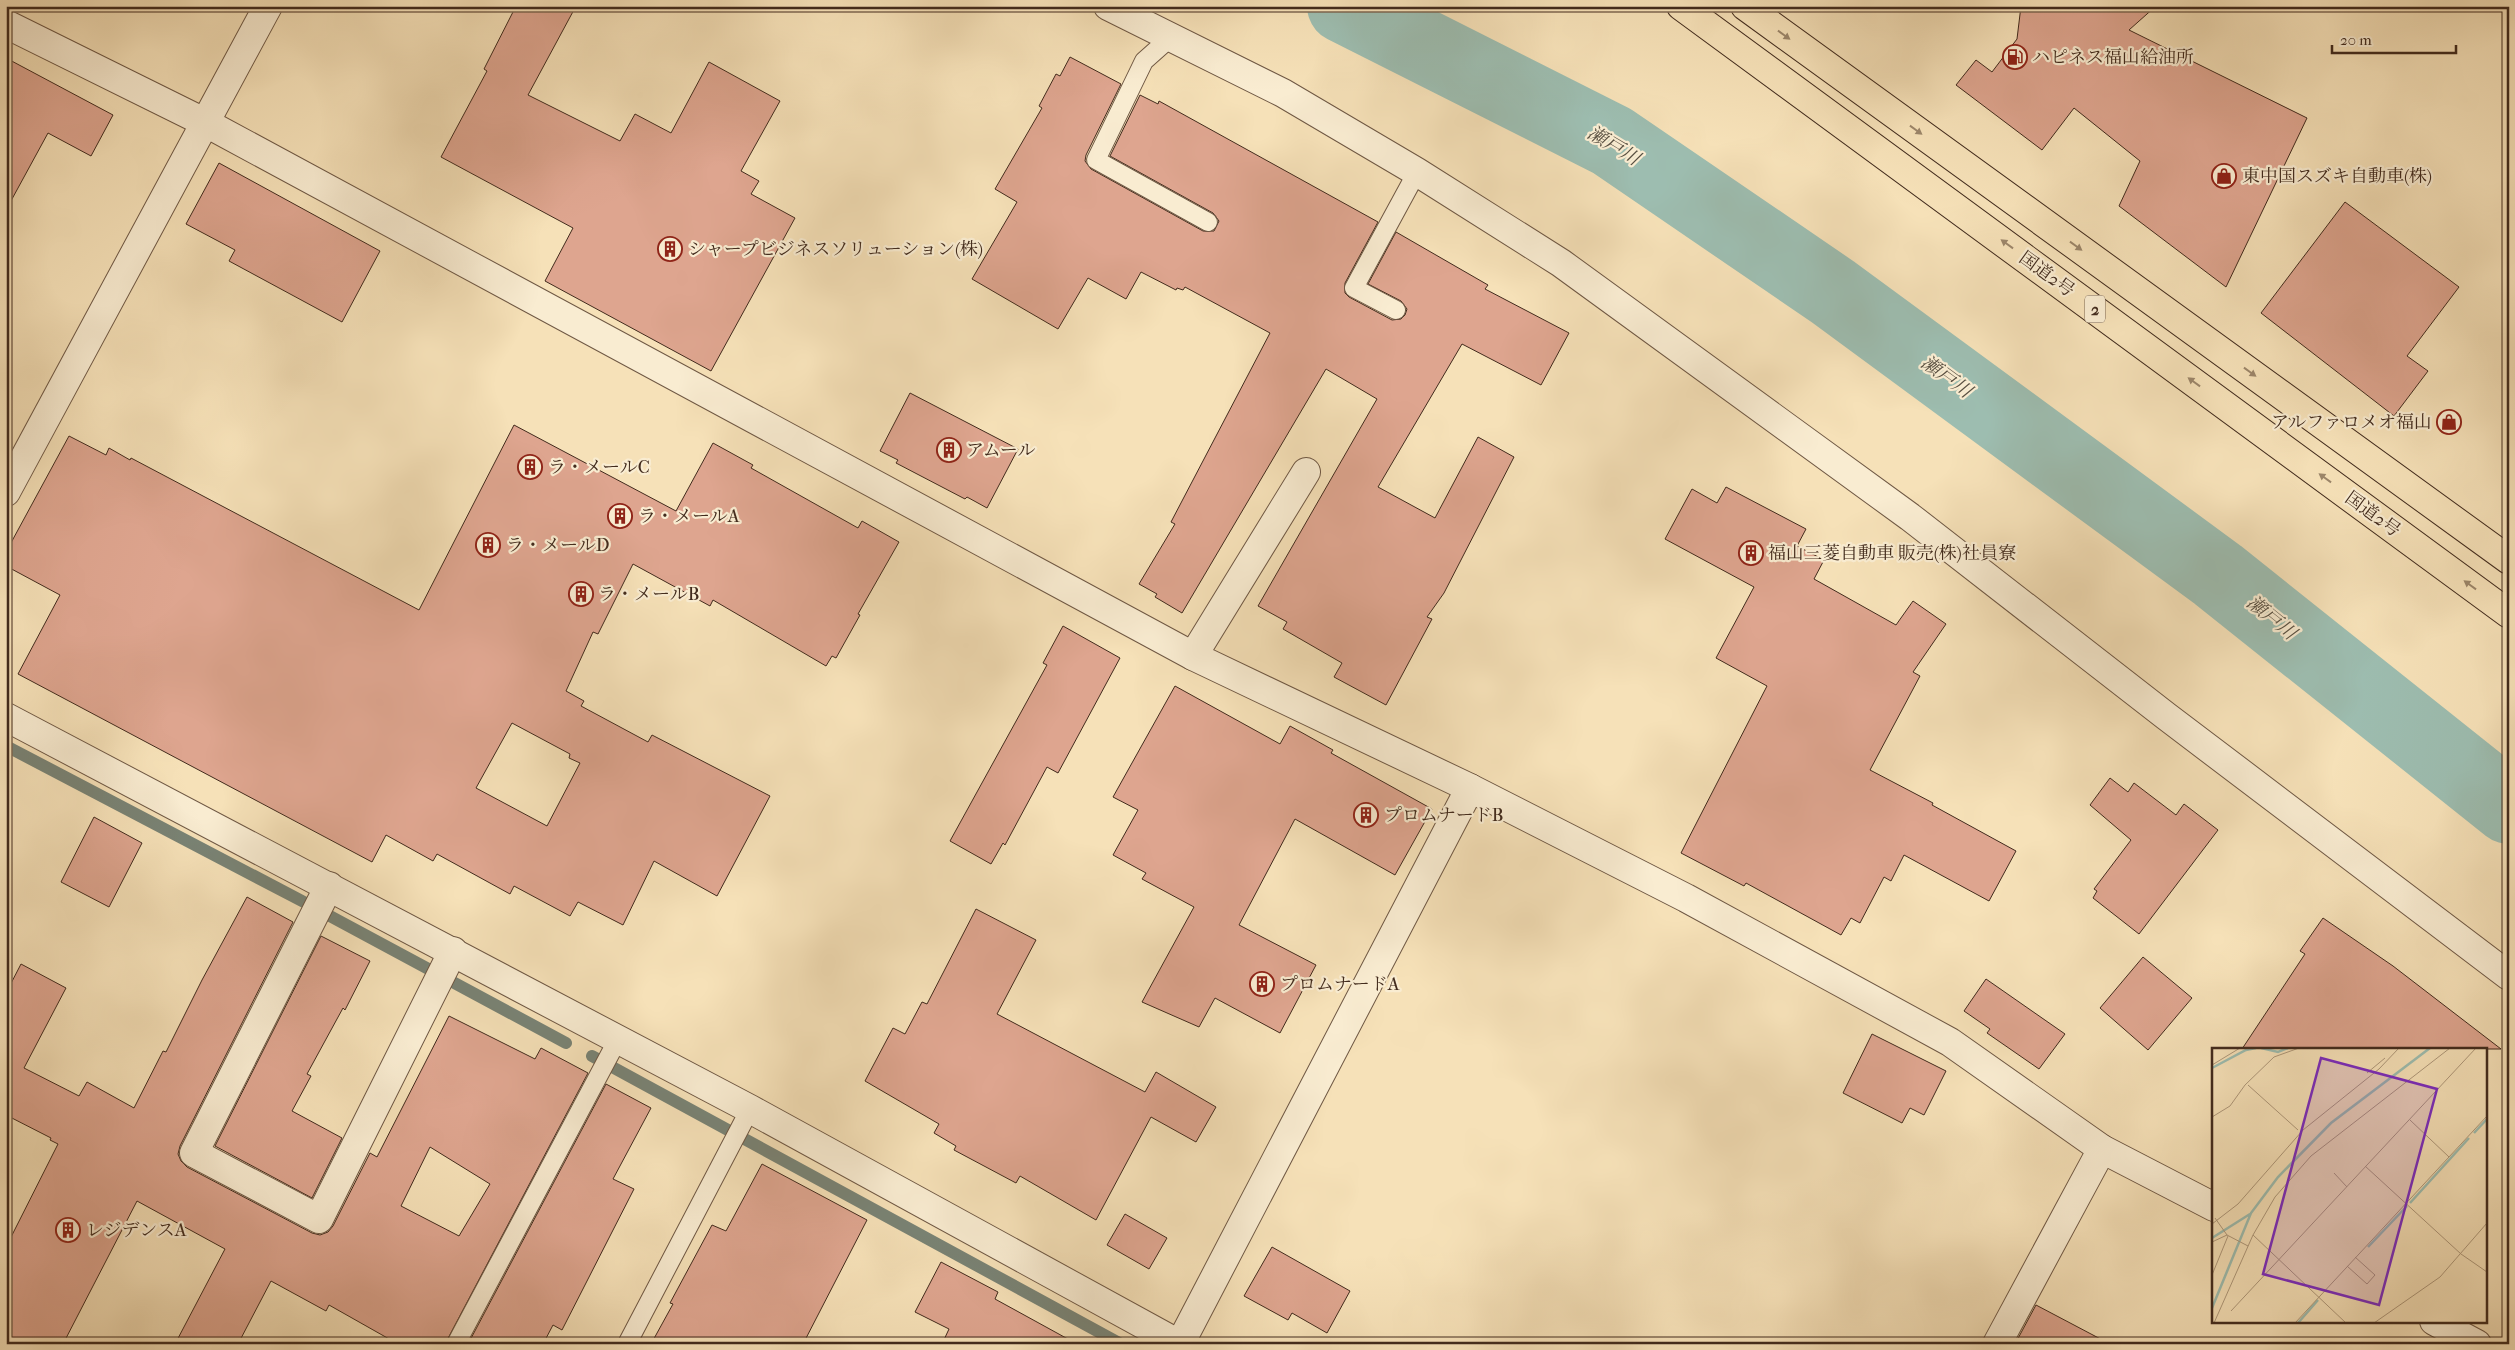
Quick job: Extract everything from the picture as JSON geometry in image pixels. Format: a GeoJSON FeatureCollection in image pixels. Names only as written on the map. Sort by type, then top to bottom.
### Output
{"type":"FeatureCollection","features":[{"type":"Feature","properties":{"kind":"highway","name":"国道2号"},"geometry":{"type":"LineString","coordinates":[[1681,6],[2509,614]]}},
{"type":"Feature","properties":{"kind":"highway","name":"2"},"geometry":{"type":"LineString","coordinates":[[1745,6],[2509,560]]}},
{"type":"Feature","properties":{"kind":"street"},"geometry":{"type":"LineString","coordinates":[[6,492],[268,6]]}},
{"type":"Feature","properties":{"kind":"street"},"geometry":{"type":"LineString","coordinates":[[1108,6],[1283,93],[1417,172],[1561,263],[1910,517],[2166,716],[2509,976]]}},
{"type":"Feature","properties":{"kind":"street"},"geometry":{"type":"LineString","coordinates":[[6,24],[206,123],[1193,656],[1470,788],[1686,898],[1950,1042],[2102,1149],[2212,1206]]}},
{"type":"Feature","properties":{"kind":"street"},"geometry":{"type":"LineString","coordinates":[[1193,656],[1306,472]]}},
{"type":"Feature","properties":{"kind":"street"},"geometry":{"type":"LineString","coordinates":[[6,717],[322,901],[444,969],[609,1056],[747,1115],[1179,1344],[1470,788]]}},
{"type":"Feature","properties":{"kind":"street"},"geometry":{"type":"LineString","coordinates":[[322,901],[194,1153],[320,1219],[444,969]]}},
{"type":"Feature","properties":{"kind":"street"},"geometry":{"type":"LineString","coordinates":[[1997,1344],[2102,1149]]}},
{"type":"Feature","properties":{"kind":"street"},"geometry":{"type":"LineString","coordinates":[[2436,1322],[2477,1344]]}},
{"type":"Feature","properties":{"kind":"lane"},"geometry":{"type":"LineString","coordinates":[[1171,37],[1144,60],[1096,160],[1208,222]]}},
{"type":"Feature","properties":{"kind":"lane"},"geometry":{"type":"LineString","coordinates":[[1396,310],[1354,288],[1417,172]]}},
{"type":"Feature","properties":{"kind":"lane"},"geometry":{"type":"LineString","coordinates":[[456,1344],[609,1056]]}},
{"type":"Feature","properties":{"kind":"lane"},"geometry":{"type":"LineString","coordinates":[[627,1344],[747,1115]]}},
{"type":"Feature","properties":{"kind":"building"},"geometry":{"type":"Polygon","coordinates":[[[516,6],[576,6],[528,95],[620,141],[635,114],[671,133],[709,62],[780,101],[741,171],[759,181],[751,194],[795,218],[711,371],[545,281],[573,228],[441,157],[487,71],[484,69],[516,6]]]}},
{"type":"Feature","properties":{"kind":"building"},"geometry":{"type":"Polygon","coordinates":[[[2021,6],[2156,6],[2129,30],[2307,118],[2226,287],[2119,206],[2140,161],[2074,108],[2042,150],[1956,85],[1976,60],[1992,72],[2017,39],[2021,6]]]}},
{"type":"Feature","properties":{"kind":"building"},"geometry":{"type":"Polygon","coordinates":[[[1070,57],[1121,84],[1086,155],[1085,161],[1091,169],[1203,231],[1214,231],[1219,221],[1213,213],[1110,156],[1140,95],[1158,104],[1159,101],[1378,222],[1345,283],[1345,293],[1349,297],[1392,320],[1401,319],[1405,315],[1407,309],[1401,301],[1368,284],[1396,232],[1488,285],[1485,289],[1569,333],[1541,385],[1462,344],[1378,487],[1435,518],[1478,437],[1514,457],[1444,593],[1427,617],[1432,619],[1386,705],[1334,677],[1342,663],[1283,629],[1287,622],[1258,606],[1377,399],[1326,369],[1182,613],[1155,597],[1157,594],[1139,584],[1175,524],[1171,522],[1270,333],[1185,287],[1183,290],[1177,288],[1176,290],[1141,272],[1126,299],[1088,278],[1058,329],[972,279],[1017,202],[995,189],[1042,108],[1039,106],[1056,74],[1060,76],[1070,57]]]}},
{"type":"Feature","properties":{"kind":"building"},"geometry":{"type":"Polygon","coordinates":[[[6,58],[113,115],[91,156],[48,133],[6,210],[6,58]]]}},
{"type":"Feature","properties":{"kind":"building"},"geometry":{"type":"Polygon","coordinates":[[[219,163],[380,251],[342,322],[229,261],[235,250],[186,224],[219,163]]]}},
{"type":"Feature","properties":{"kind":"building"},"geometry":{"type":"Polygon","coordinates":[[[2345,202],[2459,287],[2407,356],[2428,371],[2394,416],[2261,313],[2345,202]]]}},
{"type":"Feature","properties":{"kind":"building","name":"アムール"},"geometry":{"type":"Polygon","coordinates":[[[910,393],[1018,449],[987,508],[967,497],[965,499],[896,463],[898,460],[880,451],[910,393]]]}},
{"type":"Feature","properties":{"kind":"building"},"geometry":{"type":"Polygon","coordinates":[[[514,425],[676,511],[713,443],[753,465],[751,468],[858,528],[862,521],[899,542],[858,614],[860,615],[836,658],[832,656],[826,666],[713,600],[710,606],[633,564],[598,634],[593,632],[566,691],[584,701],[581,706],[648,742],[652,735],[770,796],[717,896],[654,861],[623,925],[578,902],[570,916],[514,886],[510,894],[437,854],[433,861],[386,835],[372,862],[18,674],[60,595],[6,566],[6,552],[69,436],[106,455],[109,448],[130,460],[131,458],[419,610],[514,425]],[[512,723],[476,788],[547,826],[580,763],[569,758],[570,754],[512,723]]]}},
{"type":"Feature","properties":{"kind":"building"},"geometry":{"type":"Polygon","coordinates":[[[1726,487],[1806,529],[1797,546],[1824,560],[1814,579],[1896,625],[1913,601],[1946,624],[1913,672],[1920,676],[1870,770],[1933,803],[1932,805],[2016,851],[1989,901],[1904,855],[1891,881],[1884,877],[1860,923],[1851,918],[1841,935],[1746,883],[1744,886],[1681,853],[1767,686],[1716,658],[1754,587],[1665,539],[1692,489],[1717,503],[1726,487]]]}},
{"type":"Feature","properties":{"kind":"building"},"geometry":{"type":"Polygon","coordinates":[[[1063,626],[1120,658],[1058,773],[1047,767],[1005,845],[1003,843],[991,864],[950,841],[1047,665],[1043,663],[1063,626]]]}},
{"type":"Feature","properties":{"kind":"building"},"geometry":{"type":"Polygon","coordinates":[[[1175,686],[1280,744],[1290,726],[1333,750],[1331,753],[1432,809],[1395,875],[1295,819],[1239,925],[1316,965],[1280,1033],[1215,998],[1199,1027],[1142,1002],[1194,907],[1142,879],[1146,873],[1113,855],[1138,810],[1113,797],[1175,686]]]}},
{"type":"Feature","properties":{"kind":"building"},"geometry":{"type":"Polygon","coordinates":[[[2110,778],[2128,792],[2134,783],[2176,815],[2184,804],[2218,830],[2139,934],[2093,898],[2097,891],[2094,889],[2131,840],[2090,805],[2110,778]]]}},
{"type":"Feature","properties":{"kind":"building"},"geometry":{"type":"Polygon","coordinates":[[[94,817],[142,843],[109,907],[61,882],[94,817]]]}},
{"type":"Feature","properties":{"kind":"building"},"geometry":{"type":"Polygon","coordinates":[[[247,897],[293,922],[180,1146],[178,1154],[181,1161],[187,1167],[312,1233],[320,1235],[328,1232],[333,1226],[370,1153],[377,1157],[449,1016],[535,1059],[541,1048],[588,1073],[445,1344],[398,1344],[329,1305],[326,1311],[271,1281],[238,1344],[175,1344],[225,1249],[137,1201],[63,1344],[20,1344],[6,1337],[6,1247],[58,1144],[50,1140],[51,1138],[6,1115],[6,993],[21,964],[66,988],[24,1068],[79,1096],[87,1082],[134,1108],[163,1051],[166,1052],[247,897]],[[430,1147],[401,1206],[459,1236],[490,1184],[430,1147]]]}},
{"type":"Feature","properties":{"kind":"building"},"geometry":{"type":"Polygon","coordinates":[[[976,909],[1036,940],[997,1014],[1145,1092],[1156,1072],[1216,1107],[1196,1142],[1151,1117],[1096,1220],[1020,1176],[1016,1183],[954,1150],[956,1146],[934,1133],[939,1124],[865,1081],[893,1028],[905,1034],[922,1002],[927,1004],[976,909]]]}},
{"type":"Feature","properties":{"kind":"building"},"geometry":{"type":"Polygon","coordinates":[[[2323,918],[2393,966],[2501,1049],[2243,1048],[2305,954],[2300,951],[2323,918]]]}},
{"type":"Feature","properties":{"kind":"building"},"geometry":{"type":"Polygon","coordinates":[[[321,936],[370,961],[345,1010],[343,1008],[307,1074],[311,1076],[292,1111],[342,1138],[312,1198],[215,1146],[321,936]]]}},
{"type":"Feature","properties":{"kind":"building"},"geometry":{"type":"Polygon","coordinates":[[[2143,957],[2192,998],[2148,1050],[2100,1008],[2143,957]]]}},
{"type":"Feature","properties":{"kind":"building"},"geometry":{"type":"Polygon","coordinates":[[[1986,979],[2065,1034],[2039,1069],[1987,1033],[1990,1029],[1964,1011],[1986,979]]]}},
{"type":"Feature","properties":{"kind":"building"},"geometry":{"type":"Polygon","coordinates":[[[1872,1034],[1946,1071],[1924,1115],[1910,1108],[1902,1123],[1843,1093],[1872,1034]]]}},
{"type":"Feature","properties":{"kind":"building"},"geometry":{"type":"Polygon","coordinates":[[[606,1084],[651,1108],[613,1179],[634,1189],[562,1330],[553,1325],[543,1344],[468,1344],[606,1084]]]}},
{"type":"Feature","properties":{"kind":"building"},"geometry":{"type":"Polygon","coordinates":[[[762,1164],[867,1220],[803,1344],[651,1344],[673,1304],[670,1303],[712,1225],[726,1231],[762,1164]]]}},
{"type":"Feature","properties":{"kind":"building"},"geometry":{"type":"Polygon","coordinates":[[[1125,1214],[1167,1238],[1149,1269],[1107,1245],[1125,1214]]]}},
{"type":"Feature","properties":{"kind":"building"},"geometry":{"type":"Polygon","coordinates":[[[1272,1247],[1350,1291],[1327,1333],[1292,1313],[1288,1320],[1244,1296],[1272,1247]]]}},
{"type":"Feature","properties":{"kind":"building"},"geometry":{"type":"Polygon","coordinates":[[[941,1262],[998,1292],[995,1299],[1077,1344],[942,1344],[949,1329],[915,1312],[941,1262]]]}},
{"type":"Feature","properties":{"kind":"building"},"geometry":{"type":"Polygon","coordinates":[[[2036,1305],[2110,1344],[2015,1344],[2036,1305]]]}},
{"type":"Feature","properties":{"kind":"waterway","name":"瀬戸川"},"geometry":{"type":"LineString","coordinates":[[1344,6],[1612,141],[1833,292],[2218,575],[2509,807]]}},
{"type":"Feature","properties":{"kind":"waterway"},"geometry":{"type":"LineString","coordinates":[[6,746],[302,901],[566,1043]]}},
{"type":"Feature","properties":{"kind":"waterway"},"geometry":{"type":"LineString","coordinates":[[592,1056],[1121,1344]]}},
{"type":"Feature","properties":{"kind":"place","name":"ハピネス福山給油所"},"geometry":{"type":"Point","coordinates":[2015,57]}},
{"type":"Feature","properties":{"kind":"place","name":"東中国スズキ自動車(株)"},"geometry":{"type":"Point","coordinates":[2224,176]}},
{"type":"Feature","properties":{"kind":"place","name":"シャープビジネスソリューション(株)"},"geometry":{"type":"Point","coordinates":[670,249]}},
{"type":"Feature","properties":{"kind":"place","name":"アルファロメオ福山"},"geometry":{"type":"Point","coordinates":[2449,422]}},
{"type":"Feature","properties":{"kind":"place","name":"アムール"},"geometry":{"type":"Point","coordinates":[949,450]}},
{"type":"Feature","properties":{"kind":"place","name":"ラ・メールC"},"geometry":{"type":"Point","coordinates":[530,467]}},
{"type":"Feature","properties":{"kind":"place","name":"ラ・メールA"},"geometry":{"type":"Point","coordinates":[620,516]}},
{"type":"Feature","properties":{"kind":"place","name":"ラ・メールD"},"geometry":{"type":"Point","coordinates":[488,545]}},
{"type":"Feature","properties":{"kind":"place","name":"福山三菱自動車 販売(株)社員寮"},"geometry":{"type":"Point","coordinates":[1751,553]}},
{"type":"Feature","properties":{"kind":"place","name":"ラ・メールB"},"geometry":{"type":"Point","coordinates":[581,594]}},
{"type":"Feature","properties":{"kind":"place","name":"プロムナードB"},"geometry":{"type":"Point","coordinates":[1366,815]}},
{"type":"Feature","properties":{"kind":"place","name":"プロムナードA"},"geometry":{"type":"Point","coordinates":[1262,984]}},
{"type":"Feature","properties":{"kind":"place","name":"レジデンスA"},"geometry":{"type":"Point","coordinates":[68,1230]}}]}
